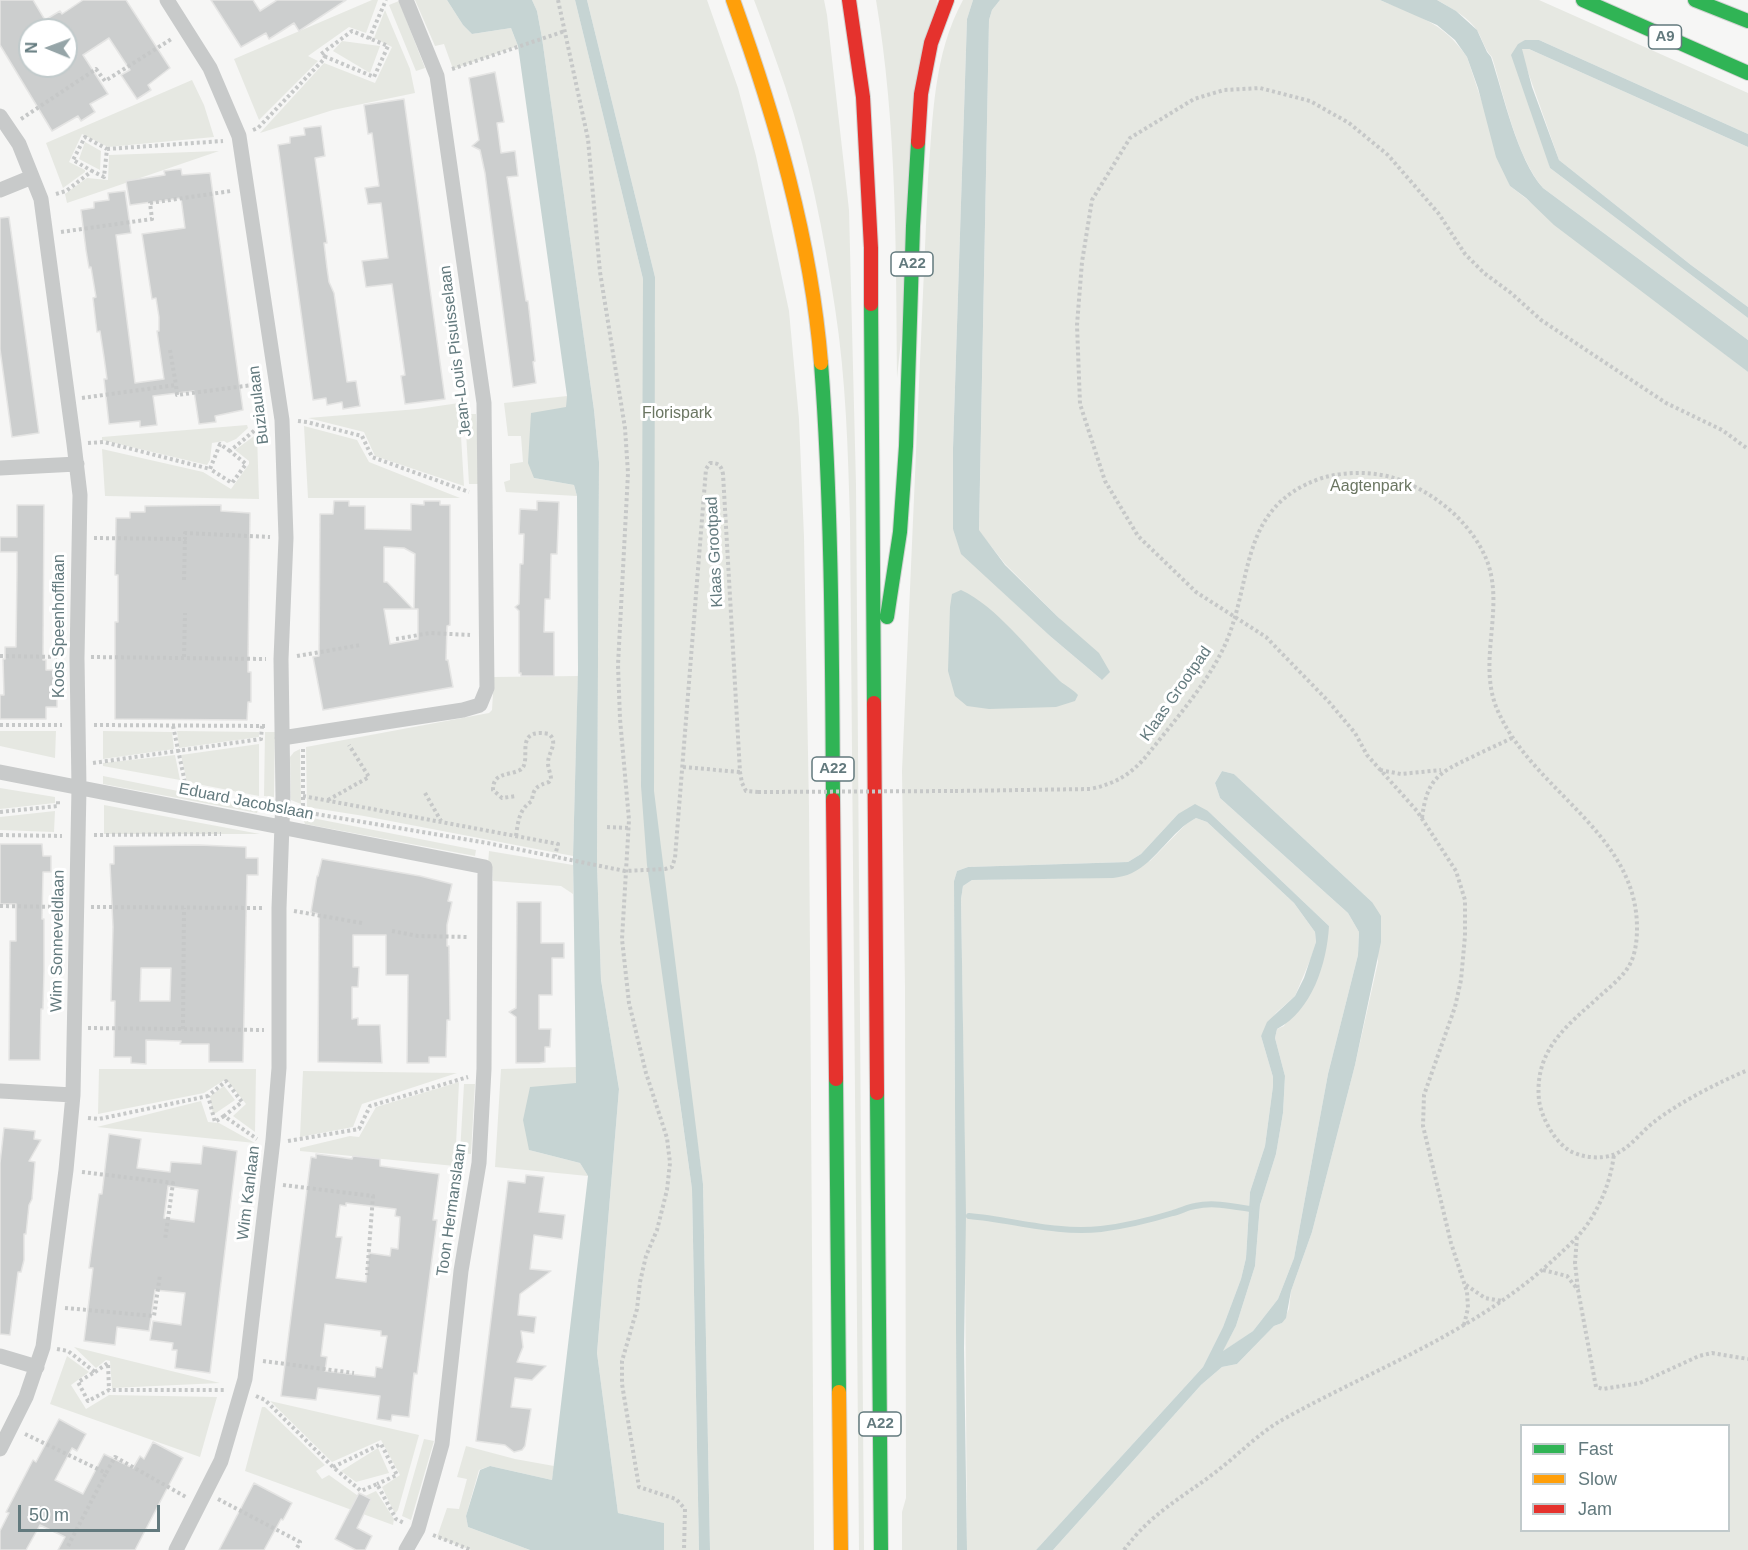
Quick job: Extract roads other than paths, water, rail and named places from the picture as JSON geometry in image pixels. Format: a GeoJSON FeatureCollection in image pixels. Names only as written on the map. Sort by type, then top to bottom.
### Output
{"type":"FeatureCollection","features":[{"type":"Feature","properties":{"kind":"highway","name":"A22"},"geometry":{"type":"LineString","coordinates":[[733,0],[759,70],[791,188],[806,255],[819,338],[826,428],[832,650],[841,1550]]}},
{"type":"Feature","properties":{"kind":"highway","name":"A22"},"geometry":{"type":"LineString","coordinates":[[849,0],[862,97],[871,248],[881,1550]]}},
{"type":"Feature","properties":{"kind":"highway","name":"A22"},"geometry":{"type":"LineString","coordinates":[[873,709],[900,532],[906,446],[913,237],[921,94],[931,43],[947,0]]}},
{"type":"Feature","properties":{"kind":"highway","name":"A9"},"geometry":{"type":"LineString","coordinates":[[1584,0],[1748,73]]}},
{"type":"Feature","properties":{"kind":"highway"},"geometry":{"type":"LineString","coordinates":[[1695,0],[1748,21]]}},
{"type":"Feature","properties":{"kind":"street","name":"Buziaulaan"},"geometry":{"type":"LineString","coordinates":[[167,0],[210,68],[239,136],[282,420],[285,538],[281,659],[282,826]]}},
{"type":"Feature","properties":{"kind":"street","name":"Jean-Louis Pisuisselaan"},"geometry":{"type":"LineString","coordinates":[[282,732],[303,734],[462,710],[480,705],[488,688],[484,404],[437,75],[406,0]]}},
{"type":"Feature","properties":{"kind":"street","name":"Koos Speenhofflaan"},"geometry":{"type":"LineString","coordinates":[[4,122],[19,144],[41,198],[80,495],[77,658],[78,788]]}},
{"type":"Feature","properties":{"kind":"street"},"geometry":{"type":"LineString","coordinates":[[0,190],[32,177]]}},
{"type":"Feature","properties":{"kind":"street"},"geometry":{"type":"LineString","coordinates":[[0,468],[76,464]]}},
{"type":"Feature","properties":{"kind":"street","name":"Eduard Jacobslaan"},"geometry":{"type":"LineString","coordinates":[[0,772],[485,867]]}},
{"type":"Feature","properties":{"kind":"street","name":"Wim Sonneveldlaan"},"geometry":{"type":"LineString","coordinates":[[0,1449],[26,1397],[43,1347],[66,1170],[74,1095],[78,788]]}},
{"type":"Feature","properties":{"kind":"street","name":"Wim Kanlaan"},"geometry":{"type":"LineString","coordinates":[[176,1550],[221,1461],[241,1390],[247,1359],[273,1140],[279,1068],[279,908],[282,826]]}},
{"type":"Feature","properties":{"kind":"street","name":"Toon Hermanslaan"},"geometry":{"type":"LineString","coordinates":[[406,1550],[418,1529],[442,1443],[461,1271],[479,1164],[483,1077],[485,867]]}},
{"type":"Feature","properties":{"kind":"street"},"geometry":{"type":"LineString","coordinates":[[0,1091],[74,1095]]}},
{"type":"Feature","properties":{"kind":"street"},"geometry":{"type":"LineString","coordinates":[[0,1356],[37,1367]]}},
{"type":"Feature","properties":{"kind":"waterway"},"geometry":{"type":"LineString","coordinates":[[969,1216],[1051,1228],[1084,1230],[1128,1224],[1209,1204],[1250,1209]]}},
{"type":"Feature","properties":{"kind":"park label","name":"Florispark"},"geometry":{"type":"Point","coordinates":[677,414]}},
{"type":"Feature","properties":{"kind":"park label","name":"Aagtenpark"},"geometry":{"type":"Point","coordinates":[1371,487]}}]}
